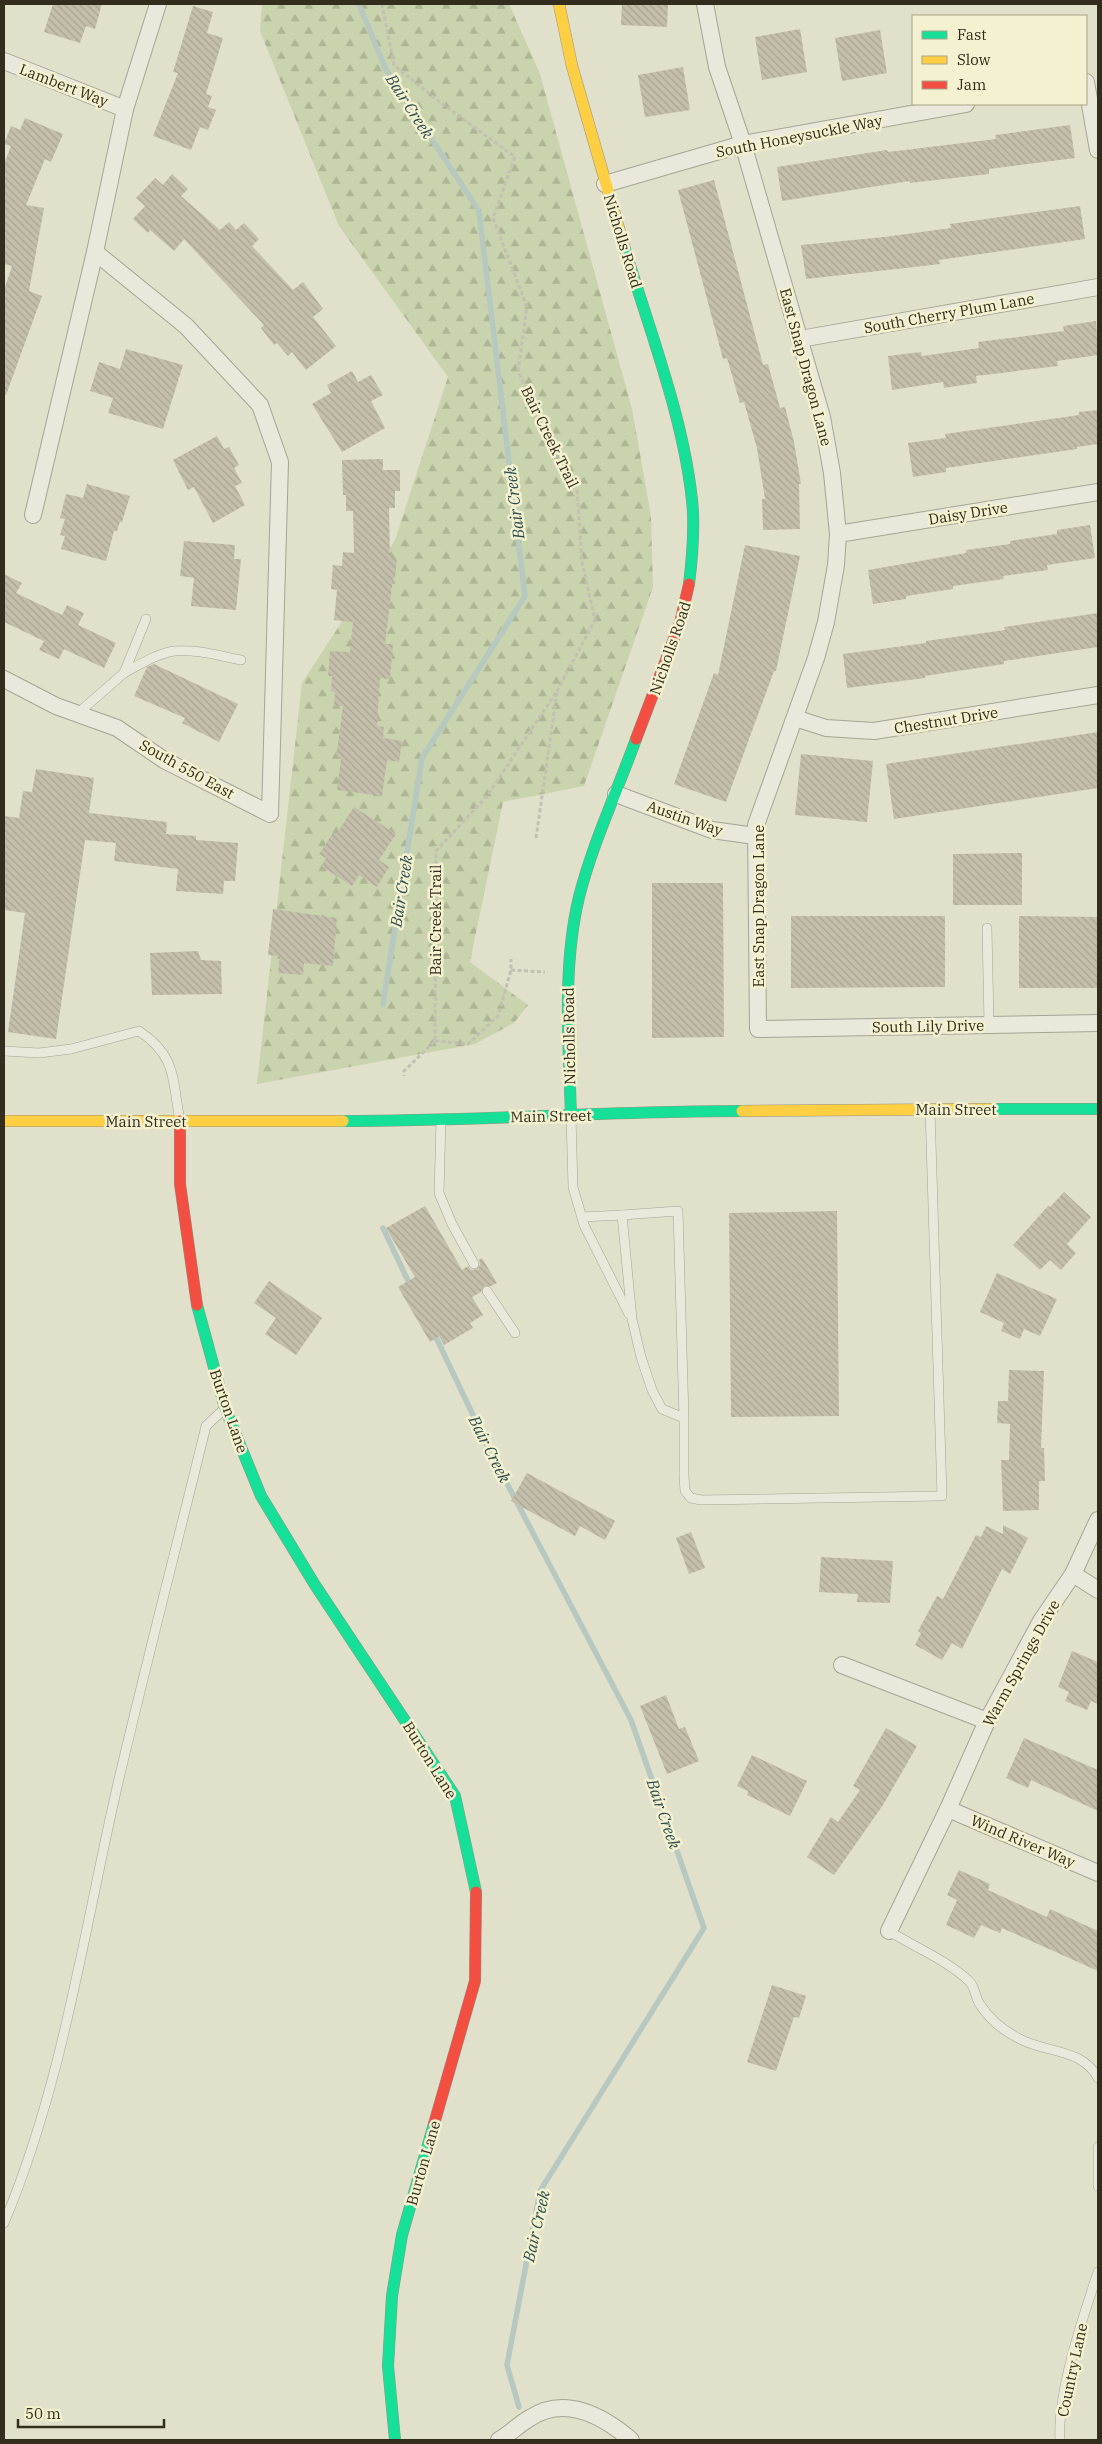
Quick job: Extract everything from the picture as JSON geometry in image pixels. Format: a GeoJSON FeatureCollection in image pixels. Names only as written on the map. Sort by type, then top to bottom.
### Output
{"type":"FeatureCollection","features":[{"type":"Feature","properties":{"kind":"street"},"geometry":{"type":"LineString","coordinates":[[33,515],[96,252],[124,109],[158,4]]}},
{"type":"Feature","properties":{"kind":"street","name":"Nicholls Road"},"geometry":{"type":"LineString","coordinates":[[559,4],[565,41],[605,184],[681,435],[692,491],[695,545],[689,589],[680,623],[616,794],[594,843],[574,925],[568,994],[571,1116]]}},
{"type":"Feature","properties":{"kind":"street","name":"East Snap Dragon Lane"},"geometry":{"type":"LineString","coordinates":[[705,4],[717,67],[743,144],[827,440],[838,534],[836,565],[826,622],[795,718],[760,809],[755,836],[758,1029]]}},
{"type":"Feature","properties":{"kind":"street","name":"Lambert Way"},"geometry":{"type":"LineString","coordinates":[[4,62],[124,109]]}},
{"type":"Feature","properties":{"kind":"street"},"geometry":{"type":"LineString","coordinates":[[1087,88],[1098,150]]}},
{"type":"Feature","properties":{"kind":"street","name":"South Honeysuckle Way"},"geometry":{"type":"LineString","coordinates":[[605,184],[743,144],[960,105]]}},
{"type":"Feature","properties":{"kind":"street","name":"South 550 East"},"geometry":{"type":"LineString","coordinates":[[4,679],[56,706],[117,728],[164,760],[270,814],[280,462],[260,405],[186,326],[96,252]]}},
{"type":"Feature","properties":{"kind":"street","name":"South Cherry Plum Lane"},"geometry":{"type":"LineString","coordinates":[[800,340],[1098,287]]}},
{"type":"Feature","properties":{"kind":"street","name":"Daisy Drive"},"geometry":{"type":"LineString","coordinates":[[838,534],[1098,492]]}},
{"type":"Feature","properties":{"kind":"street","name":"Chestnut Drive"},"geometry":{"type":"LineString","coordinates":[[795,718],[826,728],[874,730],[1098,695]]}},
{"type":"Feature","properties":{"kind":"street","name":"Austin Way"},"geometry":{"type":"LineString","coordinates":[[616,794],[712,830],[755,836]]}},
{"type":"Feature","properties":{"kind":"street","name":"South Lily Drive"},"geometry":{"type":"LineString","coordinates":[[758,1029],[1098,1023]]}},
{"type":"Feature","properties":{"kind":"street","name":"Main Street"},"geometry":{"type":"LineString","coordinates":[[4,1121],[257,1123],[441,1121],[530,1115],[571,1116],[664,1111],[1098,1109]]}},
{"type":"Feature","properties":{"kind":"street","name":"Burton Lane"},"geometry":{"type":"LineString","coordinates":[[180,1121],[180,1184],[195,1299],[224,1408],[261,1496],[316,1585],[456,1796],[476,1887],[475,1981],[402,2235],[392,2296],[388,2366],[395,2440]]}},
{"type":"Feature","properties":{"kind":"street","name":"Warm Springs Drive"},"geometry":{"type":"LineString","coordinates":[[889,1931],[948,1809],[987,1721],[1041,1622],[1073,1574],[1098,1520]]}},
{"type":"Feature","properties":{"kind":"street"},"geometry":{"type":"LineString","coordinates":[[1073,1574],[1098,1590]]}},
{"type":"Feature","properties":{"kind":"street"},"geometry":{"type":"LineString","coordinates":[[842,1665],[987,1721]]}},
{"type":"Feature","properties":{"kind":"street","name":"Wind River Way"},"geometry":{"type":"LineString","coordinates":[[948,1809],[1098,1873]]}},
{"type":"Feature","properties":{"kind":"street"},"geometry":{"type":"LineString","coordinates":[[499,2440],[532,2416],[563,2406],[595,2415],[615,2426],[631,2440]]}},
{"type":"Feature","properties":{"kind":"lane"},"geometry":{"type":"LineString","coordinates":[[124,673],[146,619]]}},
{"type":"Feature","properties":{"kind":"lane"},"geometry":{"type":"LineString","coordinates":[[77,714],[124,673],[156,657],[174,651],[198,652],[241,660]]}},
{"type":"Feature","properties":{"kind":"lane"},"geometry":{"type":"LineString","coordinates":[[987,928],[989,1025]]}},
{"type":"Feature","properties":{"kind":"lane"},"geometry":{"type":"LineString","coordinates":[[4,1051],[39,1053],[71,1049],[139,1031],[156,1042],[169,1062],[180,1121]]}},
{"type":"Feature","properties":{"kind":"lane"},"geometry":{"type":"LineString","coordinates":[[582,1217],[678,1211],[684,1476],[685,1491],[691,1498],[701,1500],[942,1496],[930,1109]]}},
{"type":"Feature","properties":{"kind":"lane"},"geometry":{"type":"LineString","coordinates":[[571,1116],[573,1186],[582,1217],[602,1263],[632,1319]]}},
{"type":"Feature","properties":{"kind":"lane"},"geometry":{"type":"LineString","coordinates":[[441,1121],[439,1193],[452,1224],[474,1264]]}},
{"type":"Feature","properties":{"kind":"lane"},"geometry":{"type":"LineString","coordinates":[[622,1215],[632,1319],[641,1357],[652,1390],[662,1409],[684,1418]]}},
{"type":"Feature","properties":{"kind":"lane"},"geometry":{"type":"LineString","coordinates":[[487,1291],[514,1333]]}},
{"type":"Feature","properties":{"kind":"lane"},"geometry":{"type":"LineString","coordinates":[[4,2223],[24,2175],[74,1994],[118,1784],[206,1426],[224,1408]]}},
{"type":"Feature","properties":{"kind":"lane"},"geometry":{"type":"LineString","coordinates":[[889,1931],[960,1974],[972,1984],[979,2002],[1004,2030],[1023,2041],[1056,2049],[1076,2058],[1093,2067],[1098,2078]]}},
{"type":"Feature","properties":{"kind":"lane"},"geometry":{"type":"LineString","coordinates":[[1098,2147],[1098,2186]]}},
{"type":"Feature","properties":{"kind":"lane","name":"Country Lane"},"geometry":{"type":"LineString","coordinates":[[1060,2440],[1063,2404],[1069,2373],[1082,2319],[1098,2272]]}},
{"type":"Feature","properties":{"kind":"path","name":"Bair Creek Trail"},"geometry":{"type":"LineString","coordinates":[[382,4],[394,65],[433,97],[515,157],[493,218],[527,307],[518,371],[540,421],[577,491],[582,562],[594,620],[558,691],[487,796],[436,851],[435,1041]]}},
{"type":"Feature","properties":{"kind":"path","name":"Bair Creek Trail"},"geometry":{"type":"LineString","coordinates":[[536,838],[558,691]]}},
{"type":"Feature","properties":{"kind":"path"},"geometry":{"type":"LineString","coordinates":[[404,1076],[404,1071],[435,1041],[468,1044],[498,1016],[511,970],[512,959]]}},
{"type":"Feature","properties":{"kind":"path"},"geometry":{"type":"LineString","coordinates":[[511,970],[545,972]]}},
{"type":"Feature","properties":{"kind":"green space"},"geometry":{"type":"Polygon","coordinates":[[[262,4],[509,4],[540,74],[632,409],[651,516],[653,587],[584,786],[503,802],[470,962],[528,1005],[514,1023],[475,1044],[257,1084],[302,683],[395,540],[448,377],[339,226],[260,31],[262,4]]]}},
{"type":"Feature","properties":{"kind":"building"},"geometry":{"type":"Polygon","coordinates":[[[53,4],[102,4],[95,29],[86,26],[80,43],[44,32],[53,4]]]}},
{"type":"Feature","properties":{"kind":"building"},"geometry":{"type":"Polygon","coordinates":[[[622,4],[668,4],[667,27],[621,25],[622,4]]]}},
{"type":"Feature","properties":{"kind":"building"},"geometry":{"type":"Polygon","coordinates":[[[193,6],[213,12],[207,33],[223,38],[206,94],[212,96],[208,107],[216,110],[208,130],[200,127],[191,150],[153,136],[178,73],[173,72],[193,6]]]}},
{"type":"Feature","properties":{"kind":"building"},"geometry":{"type":"Polygon","coordinates":[[[800,29],[807,72],[762,80],[755,37],[800,29]]]}},
{"type":"Feature","properties":{"kind":"building"},"geometry":{"type":"Polygon","coordinates":[[[880,30],[887,73],[842,81],[835,38],[880,30]]]}},
{"type":"Feature","properties":{"kind":"building"},"geometry":{"type":"Polygon","coordinates":[[[683,67],[690,110],[645,117],[638,75],[683,67]]]}},
{"type":"Feature","properties":{"kind":"building"},"geometry":{"type":"Polygon","coordinates":[[[25,118],[63,134],[51,162],[45,159],[26,205],[44,208],[29,291],[42,296],[6,395],[4,394],[4,290],[12,266],[4,264],[4,164],[11,146],[4,144],[11,126],[20,130],[25,118]]]}},
{"type":"Feature","properties":{"kind":"building"},"geometry":{"type":"Polygon","coordinates":[[[1070,125],[1075,158],[989,169],[989,174],[910,183],[910,181],[782,201],[777,167],[887,150],[888,152],[996,139],[995,135],[1070,125]]]}},
{"type":"Feature","properties":{"kind":"building"},"geometry":{"type":"Polygon","coordinates":[[[172,174],[188,189],[181,196],[220,230],[229,222],[236,230],[244,223],[259,239],[252,246],[293,290],[303,282],[323,309],[313,317],[336,346],[306,370],[292,352],[288,356],[277,343],[274,345],[261,328],[264,325],[184,239],[174,251],[150,230],[148,233],[133,219],[145,206],[136,198],[155,178],[163,185],[172,174]]]}},
{"type":"Feature","properties":{"kind":"building"},"geometry":{"type":"Polygon","coordinates":[[[714,180],[763,365],[768,364],[780,408],[785,407],[794,442],[801,484],[799,484],[800,529],[763,530],[762,499],[765,499],[757,448],[744,402],[740,403],[727,358],[723,359],[678,190],[714,180]]]}},
{"type":"Feature","properties":{"kind":"building"},"geometry":{"type":"Polygon","coordinates":[[[1080,206],[1085,239],[939,260],[940,264],[806,279],[801,245],[951,228],[950,224],[1080,206]]]}},
{"type":"Feature","properties":{"kind":"building"},"geometry":{"type":"Polygon","coordinates":[[[1096,321],[1098,355],[1057,361],[1058,366],[976,376],[977,383],[944,388],[943,382],[892,390],[888,356],[921,352],[922,356],[979,348],[978,342],[1064,331],[1063,326],[1096,321]]]}},
{"type":"Feature","properties":{"kind":"building"},"geometry":{"type":"Polygon","coordinates":[[[126,349],[183,365],[163,429],[108,413],[113,398],[90,391],[99,362],[120,369],[126,349]]]}},
{"type":"Feature","properties":{"kind":"building"},"geometry":{"type":"Polygon","coordinates":[[[352,371],[358,382],[371,375],[383,395],[371,401],[385,428],[342,452],[312,404],[331,393],[327,385],[352,371]]]}},
{"type":"Feature","properties":{"kind":"building"},"geometry":{"type":"Polygon","coordinates":[[[1098,410],[1098,444],[1077,447],[1077,449],[946,468],[946,472],[913,477],[908,443],[946,438],[945,434],[1079,415],[1079,412],[1098,410]]]}},
{"type":"Feature","properties":{"kind":"building"},"geometry":{"type":"Polygon","coordinates":[[[217,436],[224,449],[229,447],[239,465],[234,468],[242,483],[235,486],[245,505],[213,523],[194,487],[188,490],[173,460],[217,436]]]}},
{"type":"Feature","properties":{"kind":"building"},"geometry":{"type":"Polygon","coordinates":[[[383,459],[383,470],[400,470],[400,491],[395,491],[395,508],[389,508],[390,557],[397,558],[385,644],[393,644],[390,679],[380,678],[377,726],[384,727],[383,738],[402,741],[399,762],[387,760],[382,796],[337,790],[341,759],[336,758],[343,706],[334,706],[335,692],[331,691],[332,676],[328,676],[330,651],[350,652],[353,622],[334,620],[337,590],[331,589],[333,565],[342,566],[343,552],[354,553],[353,511],[346,511],[346,495],[343,495],[342,460],[383,459]]]}},
{"type":"Feature","properties":{"kind":"building"},"geometry":{"type":"Polygon","coordinates":[[[87,484],[130,496],[122,522],[120,522],[117,531],[114,531],[106,561],[61,549],[65,536],[60,535],[65,519],[60,518],[66,494],[83,498],[87,484]]]}},
{"type":"Feature","properties":{"kind":"building"},"geometry":{"type":"Polygon","coordinates":[[[1090,525],[1095,558],[1047,565],[1048,570],[1003,576],[1004,579],[953,586],[953,589],[906,596],[906,599],[873,604],[868,570],[966,553],[966,550],[1010,544],[1010,541],[1057,534],[1057,530],[1090,525]]]}},
{"type":"Feature","properties":{"kind":"building"},"geometry":{"type":"Polygon","coordinates":[[[184,541],[235,545],[234,559],[241,559],[236,610],[191,606],[194,578],[180,576],[184,541]]]}},
{"type":"Feature","properties":{"kind":"building"},"geometry":{"type":"Polygon","coordinates":[[[745,545],[800,556],[776,671],[774,671],[726,802],[674,784],[714,673],[718,675],[745,545]]]}},
{"type":"Feature","properties":{"kind":"building"},"geometry":{"type":"Polygon","coordinates":[[[4,574],[22,583],[16,593],[62,615],[67,605],[84,613],[78,625],[116,643],[104,668],[64,649],[59,659],[39,650],[44,641],[4,622],[4,574]]]}},
{"type":"Feature","properties":{"kind":"building"},"geometry":{"type":"Polygon","coordinates":[[[1098,613],[1098,647],[1004,661],[1004,664],[925,676],[925,678],[847,688],[843,654],[926,643],[926,641],[1005,630],[1004,627],[1098,613]]]}},
{"type":"Feature","properties":{"kind":"building"},"geometry":{"type":"Polygon","coordinates":[[[154,664],[238,704],[219,742],[182,723],[185,718],[134,696],[147,667],[154,664]]]}},
{"type":"Feature","properties":{"kind":"building"},"geometry":{"type":"Polygon","coordinates":[[[1098,732],[1098,788],[894,819],[886,764],[1098,732]]]}},
{"type":"Feature","properties":{"kind":"building"},"geometry":{"type":"Polygon","coordinates":[[[801,754],[873,761],[867,822],[795,815],[801,754]]]}},
{"type":"Feature","properties":{"kind":"building"},"geometry":{"type":"Polygon","coordinates":[[[36,769],[94,778],[89,813],[167,822],[166,834],[196,836],[196,840],[238,843],[235,881],[224,881],[223,894],[176,891],[178,869],[114,861],[116,843],[85,840],[56,1039],[8,1032],[25,913],[4,910],[4,816],[19,818],[23,791],[32,792],[36,769]]]}},
{"type":"Feature","properties":{"kind":"building"},"geometry":{"type":"Polygon","coordinates":[[[354,807],[396,834],[379,860],[389,867],[377,887],[359,875],[352,886],[321,866],[326,858],[319,854],[333,833],[336,835],[354,807]]]}},
{"type":"Feature","properties":{"kind":"building"},"geometry":{"type":"Polygon","coordinates":[[[1022,853],[1022,905],[953,905],[953,854],[1022,853]]]}},
{"type":"Feature","properties":{"kind":"building"},"geometry":{"type":"Polygon","coordinates":[[[652,883],[723,883],[724,1037],[652,1038],[652,883]]]}},
{"type":"Feature","properties":{"kind":"building"},"geometry":{"type":"Polygon","coordinates":[[[273,909],[337,918],[333,966],[304,963],[303,975],[278,973],[280,956],[268,955],[273,909]]]}},
{"type":"Feature","properties":{"kind":"building"},"geometry":{"type":"Polygon","coordinates":[[[791,916],[945,916],[945,987],[791,988],[791,916]]]}},
{"type":"Feature","properties":{"kind":"building"},"geometry":{"type":"Polygon","coordinates":[[[1019,916],[1098,917],[1098,988],[1019,988],[1019,916]]]}},
{"type":"Feature","properties":{"kind":"building"},"geometry":{"type":"Polygon","coordinates":[[[198,951],[201,960],[221,961],[222,994],[152,995],[150,953],[198,951]]]}},
{"type":"Feature","properties":{"kind":"building"},"geometry":{"type":"Polygon","coordinates":[[[1064,1192],[1091,1217],[1067,1244],[1076,1253],[1061,1270],[1050,1260],[1040,1270],[1013,1245],[1048,1206],[1050,1207],[1064,1192]]]}},
{"type":"Feature","properties":{"kind":"building"},"geometry":{"type":"Polygon","coordinates":[[[425,1206],[462,1270],[468,1266],[471,1270],[477,1269],[480,1265],[479,1260],[482,1258],[497,1283],[491,1286],[484,1286],[481,1292],[472,1297],[483,1315],[470,1323],[473,1328],[444,1345],[439,1336],[430,1342],[398,1287],[415,1277],[386,1228],[425,1206]]]}},
{"type":"Feature","properties":{"kind":"building"},"geometry":{"type":"Polygon","coordinates":[[[837,1211],[839,1416],[731,1417],[729,1213],[837,1211]]]}},
{"type":"Feature","properties":{"kind":"building"},"geometry":{"type":"Polygon","coordinates":[[[997,1273],[1057,1299],[1040,1336],[1024,1329],[1020,1339],[1001,1331],[1004,1323],[980,1312],[997,1273]]]}},
{"type":"Feature","properties":{"kind":"building"},"geometry":{"type":"Polygon","coordinates":[[[269,1281],[322,1318],[296,1355],[265,1334],[276,1318],[254,1303],[269,1281]]]}},
{"type":"Feature","properties":{"kind":"building"},"geometry":{"type":"Polygon","coordinates":[[[1009,1370],[1044,1371],[1041,1448],[1044,1448],[1045,1481],[1039,1481],[1039,1510],[1003,1511],[1001,1460],[1009,1460],[1010,1424],[997,1423],[998,1401],[1008,1401],[1009,1370]]]}},
{"type":"Feature","properties":{"kind":"building"},"geometry":{"type":"Polygon","coordinates":[[[527,1473],[615,1521],[605,1540],[580,1526],[575,1536],[511,1501],[527,1473]]]}},
{"type":"Feature","properties":{"kind":"building"},"geometry":{"type":"Polygon","coordinates":[[[1003,1525],[1028,1538],[1010,1574],[1002,1569],[962,1649],[952,1643],[942,1660],[915,1645],[921,1633],[918,1631],[937,1596],[943,1599],[976,1535],[981,1537],[986,1526],[1003,1534],[1003,1525]]]}},
{"type":"Feature","properties":{"kind":"building"},"geometry":{"type":"Polygon","coordinates":[[[691,1532],[705,1568],[689,1574],[676,1538],[691,1532]]]}},
{"type":"Feature","properties":{"kind":"building"},"geometry":{"type":"Polygon","coordinates":[[[821,1557],[893,1561],[890,1603],[857,1602],[858,1594],[819,1592],[821,1557]]]}},
{"type":"Feature","properties":{"kind":"building"},"geometry":{"type":"Polygon","coordinates":[[[1072,1651],[1098,1662],[1098,1704],[1091,1701],[1087,1710],[1065,1701],[1069,1692],[1058,1687],[1072,1651]]]}},
{"type":"Feature","properties":{"kind":"building"},"geometry":{"type":"Polygon","coordinates":[[[666,1695],[679,1729],[685,1727],[699,1761],[667,1774],[640,1706],[666,1695]]]}},
{"type":"Feature","properties":{"kind":"building"},"geometry":{"type":"Polygon","coordinates":[[[886,1728],[917,1746],[883,1805],[834,1875],[807,1857],[831,1817],[838,1822],[860,1790],[853,1786],[886,1728]]]}},
{"type":"Feature","properties":{"kind":"building"},"geometry":{"type":"Polygon","coordinates":[[[1024,1738],[1098,1770],[1098,1811],[1031,1780],[1028,1788],[1006,1778],[1024,1738]]]}},
{"type":"Feature","properties":{"kind":"building"},"geometry":{"type":"Polygon","coordinates":[[[752,1755],[807,1781],[790,1816],[747,1795],[748,1791],[737,1786],[752,1755]]]}},
{"type":"Feature","properties":{"kind":"building"},"geometry":{"type":"Polygon","coordinates":[[[959,1870],[990,1884],[988,1890],[1047,1917],[1050,1909],[1098,1931],[1098,1971],[1002,1928],[1000,1933],[981,1925],[974,1938],[946,1925],[957,1900],[947,1895],[959,1870]]]}},
{"type":"Feature","properties":{"kind":"building"},"geometry":{"type":"Polygon","coordinates":[[[772,1985],[806,1996],[799,2018],[794,2017],[776,2071],[747,2062],[772,1985]]]}},
{"type":"Feature","properties":{"kind":"waterway","name":"Bair Creek"},"geometry":{"type":"LineString","coordinates":[[359,4],[385,68],[479,211],[525,596],[422,758],[383,1004]]}},
{"type":"Feature","properties":{"kind":"waterway","name":"Bair Creek"},"geometry":{"type":"LineString","coordinates":[[383,1228],[411,1287]]}},
{"type":"Feature","properties":{"kind":"waterway","name":"Bair Creek"},"geometry":{"type":"LineString","coordinates":[[433,1331],[491,1453],[631,1720],[704,1928],[540,2191],[507,2365],[519,2407]]}},
{"type":"Feature","properties":{"kind":"traffic: fast"},"geometry":{"type":"LineString","coordinates":[[624,246],[666,378],[683,446],[693,512],[689,584]]}},
{"type":"Feature","properties":{"kind":"traffic: fast"},"geometry":{"type":"LineString","coordinates":[[571,1117],[568,979],[574,924],[579,897],[591,857],[636,739]]}},
{"type":"Feature","properties":{"kind":"traffic: fast"},"geometry":{"type":"LineString","coordinates":[[990,1109],[1098,1109]]}},
{"type":"Feature","properties":{"kind":"traffic: fast"},"geometry":{"type":"LineString","coordinates":[[343,1121],[742,1111]]}},
{"type":"Feature","properties":{"kind":"traffic: fast"},"geometry":{"type":"LineString","coordinates":[[197,1305],[225,1408],[261,1496],[315,1585],[455,1796],[476,1892]]}},
{"type":"Feature","properties":{"kind":"traffic: fast"},"geometry":{"type":"LineString","coordinates":[[395,2440],[388,2366],[392,2296],[402,2235],[434,2124]]}},
{"type":"Feature","properties":{"kind":"traffic: slow"},"geometry":{"type":"LineString","coordinates":[[559,4],[572,66],[624,246]]}},
{"type":"Feature","properties":{"kind":"traffic: slow"},"geometry":{"type":"LineString","coordinates":[[742,1111],[990,1109]]}},
{"type":"Feature","properties":{"kind":"traffic: slow"},"geometry":{"type":"LineString","coordinates":[[4,1121],[343,1121]]}},
{"type":"Feature","properties":{"kind":"traffic: jam"},"geometry":{"type":"LineString","coordinates":[[636,739],[680,623],[689,584]]}},
{"type":"Feature","properties":{"kind":"traffic: jam"},"geometry":{"type":"LineString","coordinates":[[180,1121],[180,1184],[197,1305]]}},
{"type":"Feature","properties":{"kind":"traffic: jam"},"geometry":{"type":"LineString","coordinates":[[434,2124],[475,1981],[476,1892]]}}]}
